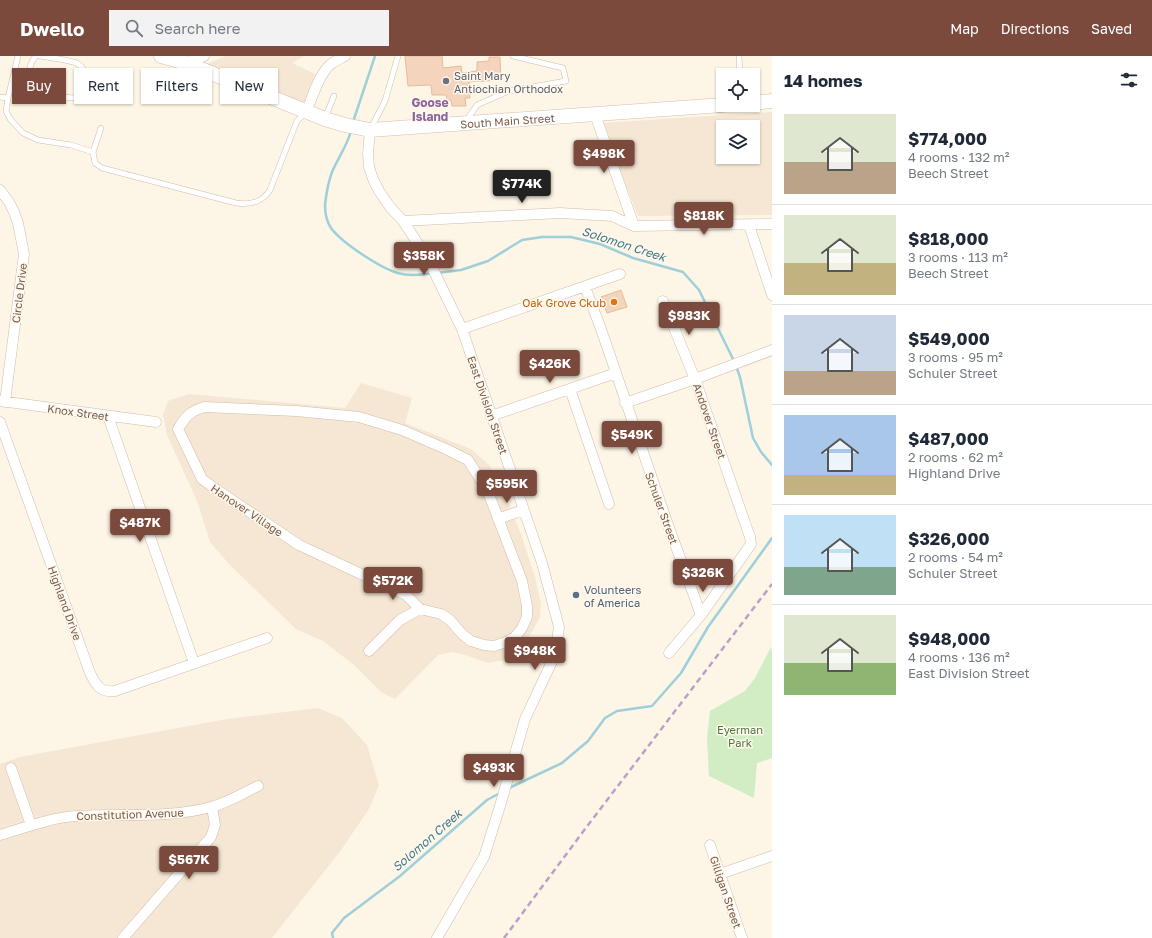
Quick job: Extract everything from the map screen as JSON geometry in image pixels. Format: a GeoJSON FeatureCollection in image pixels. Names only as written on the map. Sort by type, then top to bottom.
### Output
{"type":"FeatureCollection","features":[{"type":"Feature","properties":{"kind":"main road","name":"South Main Street"},"geometry":{"type":"LineString","coordinates":[[161,56],[186,63],[325,119],[358,127],[464,123],[716,105]]}},
{"type":"Feature","properties":{"kind":"main road"},"geometry":{"type":"LineString","coordinates":[[760,102],[772,101]]}},
{"type":"Feature","properties":{"kind":"street"},"geometry":{"type":"LineString","coordinates":[[186,63],[204,56]]}},
{"type":"Feature","properties":{"kind":"street"},"geometry":{"type":"LineString","coordinates":[[306,112],[326,69],[332,63],[345,56]]}},
{"type":"Feature","properties":{"kind":"street"},"geometry":{"type":"LineString","coordinates":[[595,114],[634,226]]}},
{"type":"Feature","properties":{"kind":"street","name":"East Division Street"},"geometry":{"type":"LineString","coordinates":[[358,127],[368,154],[371,173],[379,191],[390,207],[403,221],[428,259],[462,329],[542,563],[559,627],[555,655],[525,719],[484,857],[437,938]]}},
{"type":"Feature","properties":{"kind":"street","name":"Circle Drive"},"geometry":{"type":"LineString","coordinates":[[0,190],[14,212],[18,223],[24,254],[2,402]]}},
{"type":"Feature","properties":{"kind":"street"},"geometry":{"type":"LineString","coordinates":[[403,221],[560,213],[612,216],[634,226],[772,224]]}},
{"type":"Feature","properties":{"kind":"street"},"geometry":{"type":"LineString","coordinates":[[748,225],[772,295]]}},
{"type":"Feature","properties":{"kind":"street"},"geometry":{"type":"LineString","coordinates":[[462,329],[620,274]]}},
{"type":"Feature","properties":{"kind":"street","name":"Schuler Street"},"geometry":{"type":"LineString","coordinates":[[585,287],[667,522],[701,614]]}},
{"type":"Feature","properties":{"kind":"street","name":"Andover Street"},"geometry":{"type":"LineString","coordinates":[[663,301],[695,379],[750,537],[751,544],[701,614]]}},
{"type":"Feature","properties":{"kind":"street"},"geometry":{"type":"LineString","coordinates":[[625,403],[772,350]]}},
{"type":"Feature","properties":{"kind":"street"},"geometry":{"type":"LineString","coordinates":[[492,416],[616,373]]}},
{"type":"Feature","properties":{"kind":"street"},"geometry":{"type":"LineString","coordinates":[[570,389],[609,504]]}},
{"type":"Feature","properties":{"kind":"street","name":"Knox Street"},"geometry":{"type":"LineString","coordinates":[[2,402],[156,422]]}},
{"type":"Feature","properties":{"kind":"street","name":"Hanover Village"},"geometry":{"type":"LineString","coordinates":[[204,407],[296,411],[359,417],[402,430],[468,460],[484,485],[522,581],[527,606],[526,617],[522,628],[515,637],[494,646],[484,646],[462,634],[450,620],[441,614],[420,609],[406,595],[299,545],[202,480],[178,429],[186,416],[195,410],[204,407]]}},
{"type":"Feature","properties":{"kind":"street"},"geometry":{"type":"LineString","coordinates":[[108,416],[194,663]]}},
{"type":"Feature","properties":{"kind":"street","name":"Highland Drive"},"geometry":{"type":"LineString","coordinates":[[0,422],[90,673],[95,683],[100,688],[106,692],[115,691],[267,638]]}},
{"type":"Feature","properties":{"kind":"street"},"geometry":{"type":"LineString","coordinates":[[498,519],[524,510]]}},
{"type":"Feature","properties":{"kind":"street"},"geometry":{"type":"LineString","coordinates":[[369,651],[400,620],[420,609]]}},
{"type":"Feature","properties":{"kind":"street"},"geometry":{"type":"LineString","coordinates":[[669,653],[701,614]]}},
{"type":"Feature","properties":{"kind":"street"},"geometry":{"type":"LineString","coordinates":[[11,768],[31,825]]}},
{"type":"Feature","properties":{"kind":"street","name":"Constitution Avenue"},"geometry":{"type":"LineString","coordinates":[[0,835],[31,825],[75,816],[160,815],[186,812],[212,807],[258,786]]}},
{"type":"Feature","properties":{"kind":"street"},"geometry":{"type":"LineString","coordinates":[[123,938],[210,837],[215,825],[212,807]]}},
{"type":"Feature","properties":{"kind":"street","name":"Gilligan Street"},"geometry":{"type":"LineString","coordinates":[[710,846],[742,938]]}},
{"type":"Feature","properties":{"kind":"street"},"geometry":{"type":"LineString","coordinates":[[720,874],[772,856]]}},
{"type":"Feature","properties":{"kind":"lane"},"geometry":{"type":"LineString","coordinates":[[18,56],[6,111],[10,119],[23,133],[38,140],[71,145],[93,152]]}},
{"type":"Feature","properties":{"kind":"lane"},"geometry":{"type":"LineString","coordinates":[[29,68],[30,64],[36,56]]}},
{"type":"Feature","properties":{"kind":"lane"},"geometry":{"type":"LineString","coordinates":[[40,56],[77,63],[85,70],[89,80],[85,93],[76,98],[66,97]]}},
{"type":"Feature","properties":{"kind":"lane"},"geometry":{"type":"LineString","coordinates":[[358,127],[384,105],[398,56]]}},
{"type":"Feature","properties":{"kind":"lane"},"geometry":{"type":"LineString","coordinates":[[464,123],[476,105],[509,91],[566,81],[563,68],[513,56]]}},
{"type":"Feature","properties":{"kind":"lane"},"geometry":{"type":"LineString","coordinates":[[739,56],[740,68]]}},
{"type":"Feature","properties":{"kind":"lane"},"geometry":{"type":"LineString","coordinates":[[325,119],[334,96]]}},
{"type":"Feature","properties":{"kind":"lane"},"geometry":{"type":"LineString","coordinates":[[0,97],[8,98]]}},
{"type":"Feature","properties":{"kind":"lane"},"geometry":{"type":"LineString","coordinates":[[101,128],[93,152],[95,163],[102,168],[236,203],[251,204],[266,196],[270,190],[297,121],[306,112]]}},
{"type":"Feature","properties":{"kind":"shaded area"},"geometry":{"type":"Polygon","coordinates":[[[226,56],[305,56],[292,63],[319,76],[306,104],[278,93],[278,68],[220,68],[220,71],[204,65],[226,56]]]}},
{"type":"Feature","properties":{"kind":"shaded area"},"geometry":{"type":"Polygon","coordinates":[[[772,112],[772,215],[638,216],[602,123],[772,112]]]}},
{"type":"Feature","properties":{"kind":"shaded area"},"geometry":{"type":"Polygon","coordinates":[[[361,383],[412,398],[405,423],[471,449],[490,466],[507,500],[521,534],[535,577],[541,604],[540,617],[522,647],[504,660],[488,663],[453,652],[438,655],[395,699],[381,692],[354,665],[323,641],[296,629],[229,564],[210,542],[197,501],[167,435],[163,415],[168,401],[189,394],[345,408],[361,383]]]}},
{"type":"Feature","properties":{"kind":"shaded area"},"geometry":{"type":"Polygon","coordinates":[[[318,708],[342,718],[367,745],[379,785],[369,809],[341,850],[272,938],[0,938],[0,764],[20,757],[227,719],[318,708]]]}},
{"type":"Feature","properties":{"kind":"green space","name":"Eyerman Park"},"geometry":{"type":"Polygon","coordinates":[[[771,647],[772,758],[757,763],[754,798],[709,776],[707,738],[710,711],[745,691],[755,678],[771,647]]]}},
{"type":"Feature","properties":{"kind":"building","name":"Saint Mary Antiochian Orthodox"},"geometry":{"type":"Polygon","coordinates":[[[405,56],[442,56],[443,68],[461,66],[462,73],[477,71],[477,62],[489,61],[489,57],[500,57],[501,80],[469,82],[470,98],[465,98],[466,106],[452,106],[451,100],[447,101],[446,95],[432,95],[431,85],[408,86],[405,56]]]}},
{"type":"Feature","properties":{"kind":"building","name":"Oak Grove Ckub"},"geometry":{"type":"Polygon","coordinates":[[[621,290],[627,307],[607,313],[601,297],[621,290]]]}},
{"type":"Feature","properties":{"kind":"waterway","name":"Solomon Creek"},"geometry":{"type":"LineString","coordinates":[[353,122],[375,56]]}},
{"type":"Feature","properties":{"kind":"waterway","name":"Solomon Creek"},"geometry":{"type":"LineString","coordinates":[[351,131],[332,172],[329,184],[325,211],[331,228],[344,241],[364,256],[385,268],[406,275],[432,273]]}},
{"type":"Feature","properties":{"kind":"waterway","name":"Solomon Creek"},"geometry":{"type":"LineString","coordinates":[[437,273],[461,270],[488,261],[522,240],[542,237],[571,237],[600,244],[633,258],[683,272],[699,290],[734,361]]}},
{"type":"Feature","properties":{"kind":"waterway","name":"Solomon Creek"},"geometry":{"type":"LineString","coordinates":[[736,366],[740,377],[753,438],[761,452],[772,465]]}},
{"type":"Feature","properties":{"kind":"waterway","name":"Solomon Creek"},"geometry":{"type":"LineString","coordinates":[[509,788],[562,763],[588,741],[605,718],[617,711],[652,706],[681,673],[708,627],[772,538]]}},
{"type":"Feature","properties":{"kind":"waterway","name":"Solomon Creek"},"geometry":{"type":"LineString","coordinates":[[333,938],[332,933],[344,918],[400,876],[487,800],[500,793]]}},
{"type":"Feature","properties":{"kind":"railway"},"geometry":{"type":"LineString","coordinates":[[504,938],[585,829],[772,584]]}},
{"type":"Feature","properties":{"kind":"place","name":"Saint Mary Antiochian Orthodox"},"geometry":{"type":"Point","coordinates":[446,81]}},
{"type":"Feature","properties":{"kind":"place","name":"Oak Grove Ckub"},"geometry":{"type":"Point","coordinates":[614,302]}},
{"type":"Feature","properties":{"kind":"place","name":"Volunteers of America"},"geometry":{"type":"Point","coordinates":[576,595]}},
{"type":"Feature","properties":{"kind":"district","name":"Goose Island"},"geometry":{"type":"Point","coordinates":[430,109]}}]}
